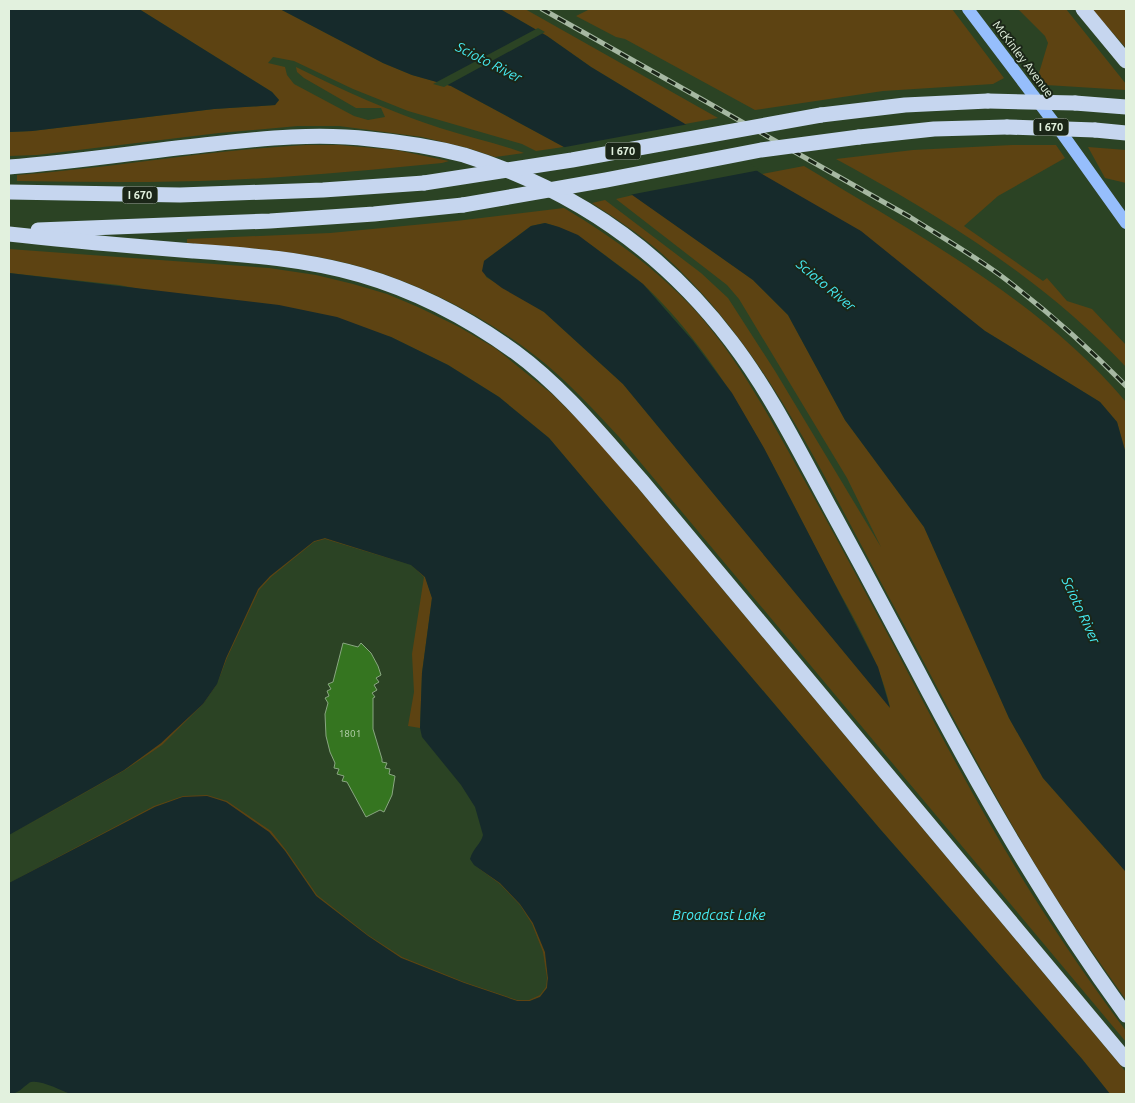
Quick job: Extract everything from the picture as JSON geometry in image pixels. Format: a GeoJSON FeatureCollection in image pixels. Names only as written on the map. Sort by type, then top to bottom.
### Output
{"type":"FeatureCollection","features":[{"type":"Feature","properties":{"kind":"highway"},"geometry":{"type":"LineString","coordinates":[[1082,9],[1126,61]]}},
{"type":"Feature","properties":{"kind":"highway","name":"I 670"},"geometry":{"type":"LineString","coordinates":[[9,192],[180,195],[323,190],[424,183],[572,160],[821,115],[905,105],[988,101],[1075,103],[1126,107]]}},
{"type":"Feature","properties":{"kind":"highway","name":"I 670"},"geometry":{"type":"LineString","coordinates":[[9,233],[270,221],[374,214],[463,205],[761,150],[859,136],[934,129],[1007,126],[1095,130],[1126,134]]}},
{"type":"Feature","properties":{"kind":"highway"},"geometry":{"type":"LineString","coordinates":[[9,167],[94,159],[258,139],[313,137],[368,139],[460,154],[522,176],[584,206],[633,241],[664,267],[695,298],[732,342],[770,399],[947,727],[1012,842],[1042,893],[1126,1015]]}},
{"type":"Feature","properties":{"kind":"highway"},"geometry":{"type":"LineString","coordinates":[[9,233],[83,242],[259,256],[310,264],[360,275],[414,294],[470,322],[516,353],[556,387],[590,421],[629,466],[1126,1060]]}},
{"type":"Feature","properties":{"kind":"main road","name":"McKinley Avenue"},"geometry":{"type":"LineString","coordinates":[[968,9],[1056,124],[1126,223]]}},
{"type":"Feature","properties":{"kind":"shaded area"},"geometry":{"type":"Polygon","coordinates":[[[139,9],[280,9],[383,63],[412,75],[451,86],[564,147],[536,151],[522,144],[408,111],[353,89],[294,61],[273,57],[268,63],[285,67],[287,75],[294,84],[354,116],[368,120],[385,117],[381,108],[356,108],[304,78],[297,72],[296,67],[403,115],[524,153],[495,157],[468,148],[422,137],[339,126],[298,126],[219,133],[37,155],[9,156],[9,132],[32,131],[214,109],[275,105],[279,100],[272,92],[139,9]]]}},
{"type":"Feature","properties":{"kind":"shaded area"},"geometry":{"type":"Polygon","coordinates":[[[500,9],[525,9],[718,118],[685,124],[591,67],[547,36],[500,9]]]}},
{"type":"Feature","properties":{"kind":"shaded area"},"geometry":{"type":"Polygon","coordinates":[[[590,9],[952,9],[1004,78],[993,84],[883,91],[755,110],[625,39],[616,37],[576,16],[590,9]]]}},
{"type":"Feature","properties":{"kind":"shaded area"},"geometry":{"type":"Polygon","coordinates":[[[1018,9],[1066,9],[1126,84],[1126,90],[1046,85],[1039,73],[1048,43],[1045,36],[1018,9]]]}},
{"type":"Feature","properties":{"kind":"shaded area"},"geometry":{"type":"Polygon","coordinates":[[[1092,9],[1126,9],[1126,48],[1092,9]]]}},
{"type":"Feature","properties":{"kind":"shaded area"},"geometry":{"type":"Polygon","coordinates":[[[339,145],[396,150],[449,161],[334,173],[226,180],[148,182],[17,181],[17,175],[270,147],[339,145]]]}},
{"type":"Feature","properties":{"kind":"shaded area"},"geometry":{"type":"Polygon","coordinates":[[[1012,145],[1056,145],[1065,158],[998,196],[964,226],[1043,281],[1047,278],[1067,301],[1092,309],[1126,345],[1126,367],[1061,306],[990,252],[914,203],[836,159],[913,150],[1012,145]]]}},
{"type":"Feature","properties":{"kind":"shaded area"},"geometry":{"type":"Polygon","coordinates":[[[1088,147],[1126,150],[1126,183],[1105,178],[1088,147]]]}},
{"type":"Feature","properties":{"kind":"shaded area"},"geometry":{"type":"Polygon","coordinates":[[[804,166],[975,271],[1055,331],[1092,365],[1126,402],[1126,454],[1117,422],[1100,402],[985,331],[762,174],[804,166]]]}},
{"type":"Feature","properties":{"kind":"shaded area"},"geometry":{"type":"Polygon","coordinates":[[[633,195],[753,280],[788,315],[845,420],[924,527],[1009,718],[1043,778],[1126,872],[1126,1000],[1068,916],[1018,835],[822,472],[762,371],[715,308],[688,279],[651,244],[592,203],[605,200],[701,273],[728,298],[775,371],[881,547],[847,478],[739,299],[727,285],[616,199],[633,195]]]}},
{"type":"Feature","properties":{"kind":"shaded area"},"geometry":{"type":"Polygon","coordinates":[[[564,208],[615,241],[647,265],[678,292],[708,325],[723,344],[774,425],[977,802],[1055,930],[1126,1031],[1126,1042],[620,438],[545,363],[514,340],[474,315],[433,294],[390,276],[346,263],[301,254],[187,243],[187,239],[330,233],[564,208]],[[545,223],[531,226],[484,261],[486,277],[544,312],[623,384],[890,707],[878,669],[861,632],[785,487],[722,379],[672,314],[644,285],[590,244],[555,226],[545,223]]]}},
{"type":"Feature","properties":{"kind":"shaded area"},"geometry":{"type":"Polygon","coordinates":[[[9,249],[269,268],[316,275],[387,294],[459,327],[495,348],[552,394],[596,438],[1126,1072],[1126,1094],[1110,1094],[1082,1059],[880,829],[549,438],[499,397],[448,365],[391,337],[119,285],[9,273],[9,249]]]}},
{"type":"Feature","properties":{"kind":"shaded area"},"geometry":{"type":"Polygon","coordinates":[[[325,538],[411,565],[325,539],[314,542],[271,577],[259,590],[217,684],[226,658],[258,589],[270,576],[314,541],[325,538]]]}},
{"type":"Feature","properties":{"kind":"shaded area"},"geometry":{"type":"Polygon","coordinates":[[[411,565],[425,577],[432,598],[422,673],[420,728],[408,726],[414,692],[412,654],[424,577],[411,565]]]}},
{"type":"Feature","properties":{"kind":"shaded area"},"geometry":{"type":"Polygon","coordinates":[[[217,684],[203,704],[162,745],[125,770],[9,836],[124,770],[161,743],[217,684]]]}},
{"type":"Feature","properties":{"kind":"shaded area"},"geometry":{"type":"Polygon","coordinates":[[[207,795],[227,801],[271,831],[317,895],[368,935],[402,957],[464,982],[517,1000],[529,1000],[540,995],[546,987],[547,978],[543,952],[532,924],[520,905],[500,884],[474,865],[500,883],[520,904],[533,923],[545,952],[548,978],[547,988],[540,997],[530,1001],[517,1001],[464,983],[401,958],[368,936],[316,896],[285,851],[269,832],[183,797],[155,807],[9,883],[154,806],[183,796],[207,795]]]}},
{"type":"Feature","properties":{"kind":"water"},"geometry":{"type":"Polygon","coordinates":[[[9,9],[139,9],[272,92],[279,100],[275,105],[214,109],[32,131],[9,132],[9,9]]]}},
{"type":"Feature","properties":{"kind":"water","name":"Scioto River"},"geometry":{"type":"Polygon","coordinates":[[[280,9],[500,9],[547,36],[591,67],[685,124],[762,174],[861,231],[985,331],[1100,402],[1117,422],[1126,454],[1126,872],[1043,778],[1009,718],[924,527],[845,420],[788,315],[753,280],[564,147],[451,86],[412,75],[383,63],[280,9]]]}},
{"type":"Feature","properties":{"kind":"water"},"geometry":{"type":"Polygon","coordinates":[[[545,223],[578,235],[643,284],[693,341],[732,393],[764,448],[878,667],[890,708],[623,384],[544,312],[502,288],[482,271],[484,261],[531,226],[545,223]]]}},
{"type":"Feature","properties":{"kind":"water","name":"Broadcast Lake"},"geometry":{"type":"Polygon","coordinates":[[[9,273],[279,305],[337,317],[391,337],[448,365],[499,397],[549,438],[880,829],[1082,1059],[1110,1094],[71,1094],[44,1083],[33,1082],[17,1092],[9,1094],[9,883],[155,807],[183,797],[207,796],[226,802],[269,832],[285,851],[316,896],[368,936],[401,958],[464,983],[517,1001],[530,1001],[540,997],[547,988],[548,978],[545,952],[533,923],[520,904],[500,883],[474,865],[470,859],[483,835],[475,807],[461,785],[422,737],[420,728],[422,673],[432,598],[425,577],[411,565],[325,538],[314,541],[270,576],[258,589],[226,658],[217,684],[203,704],[161,743],[124,770],[9,835],[9,273]]]}},
{"type":"Feature","properties":{"kind":"pier"},"geometry":{"type":"Polygon","coordinates":[[[538,28],[545,32],[444,87],[433,84],[538,28]]]}},
{"type":"Feature","properties":{"kind":"pier"},"geometry":{"type":"Polygon","coordinates":[[[689,124],[760,170],[629,195],[560,148],[689,124]]]}},
{"type":"Feature","properties":{"kind":"building"},"geometry":{"type":"Polygon","coordinates":[[[343,643],[358,647],[361,643],[371,653],[378,666],[381,675],[376,678],[379,682],[374,685],[377,690],[372,693],[375,697],[373,698],[373,729],[382,762],[387,763],[385,768],[390,769],[389,774],[395,776],[392,795],[384,812],[380,810],[366,817],[347,782],[342,781],[344,776],[337,774],[339,769],[334,768],[335,763],[326,736],[325,714],[328,703],[325,698],[329,696],[327,691],[331,689],[328,684],[333,682],[343,643]]]}},
{"type":"Feature","properties":{"kind":"railway"},"geometry":{"type":"LineString","coordinates":[[542,9],[910,217],[967,252],[1033,301],[1065,328],[1126,386]]}}]}
